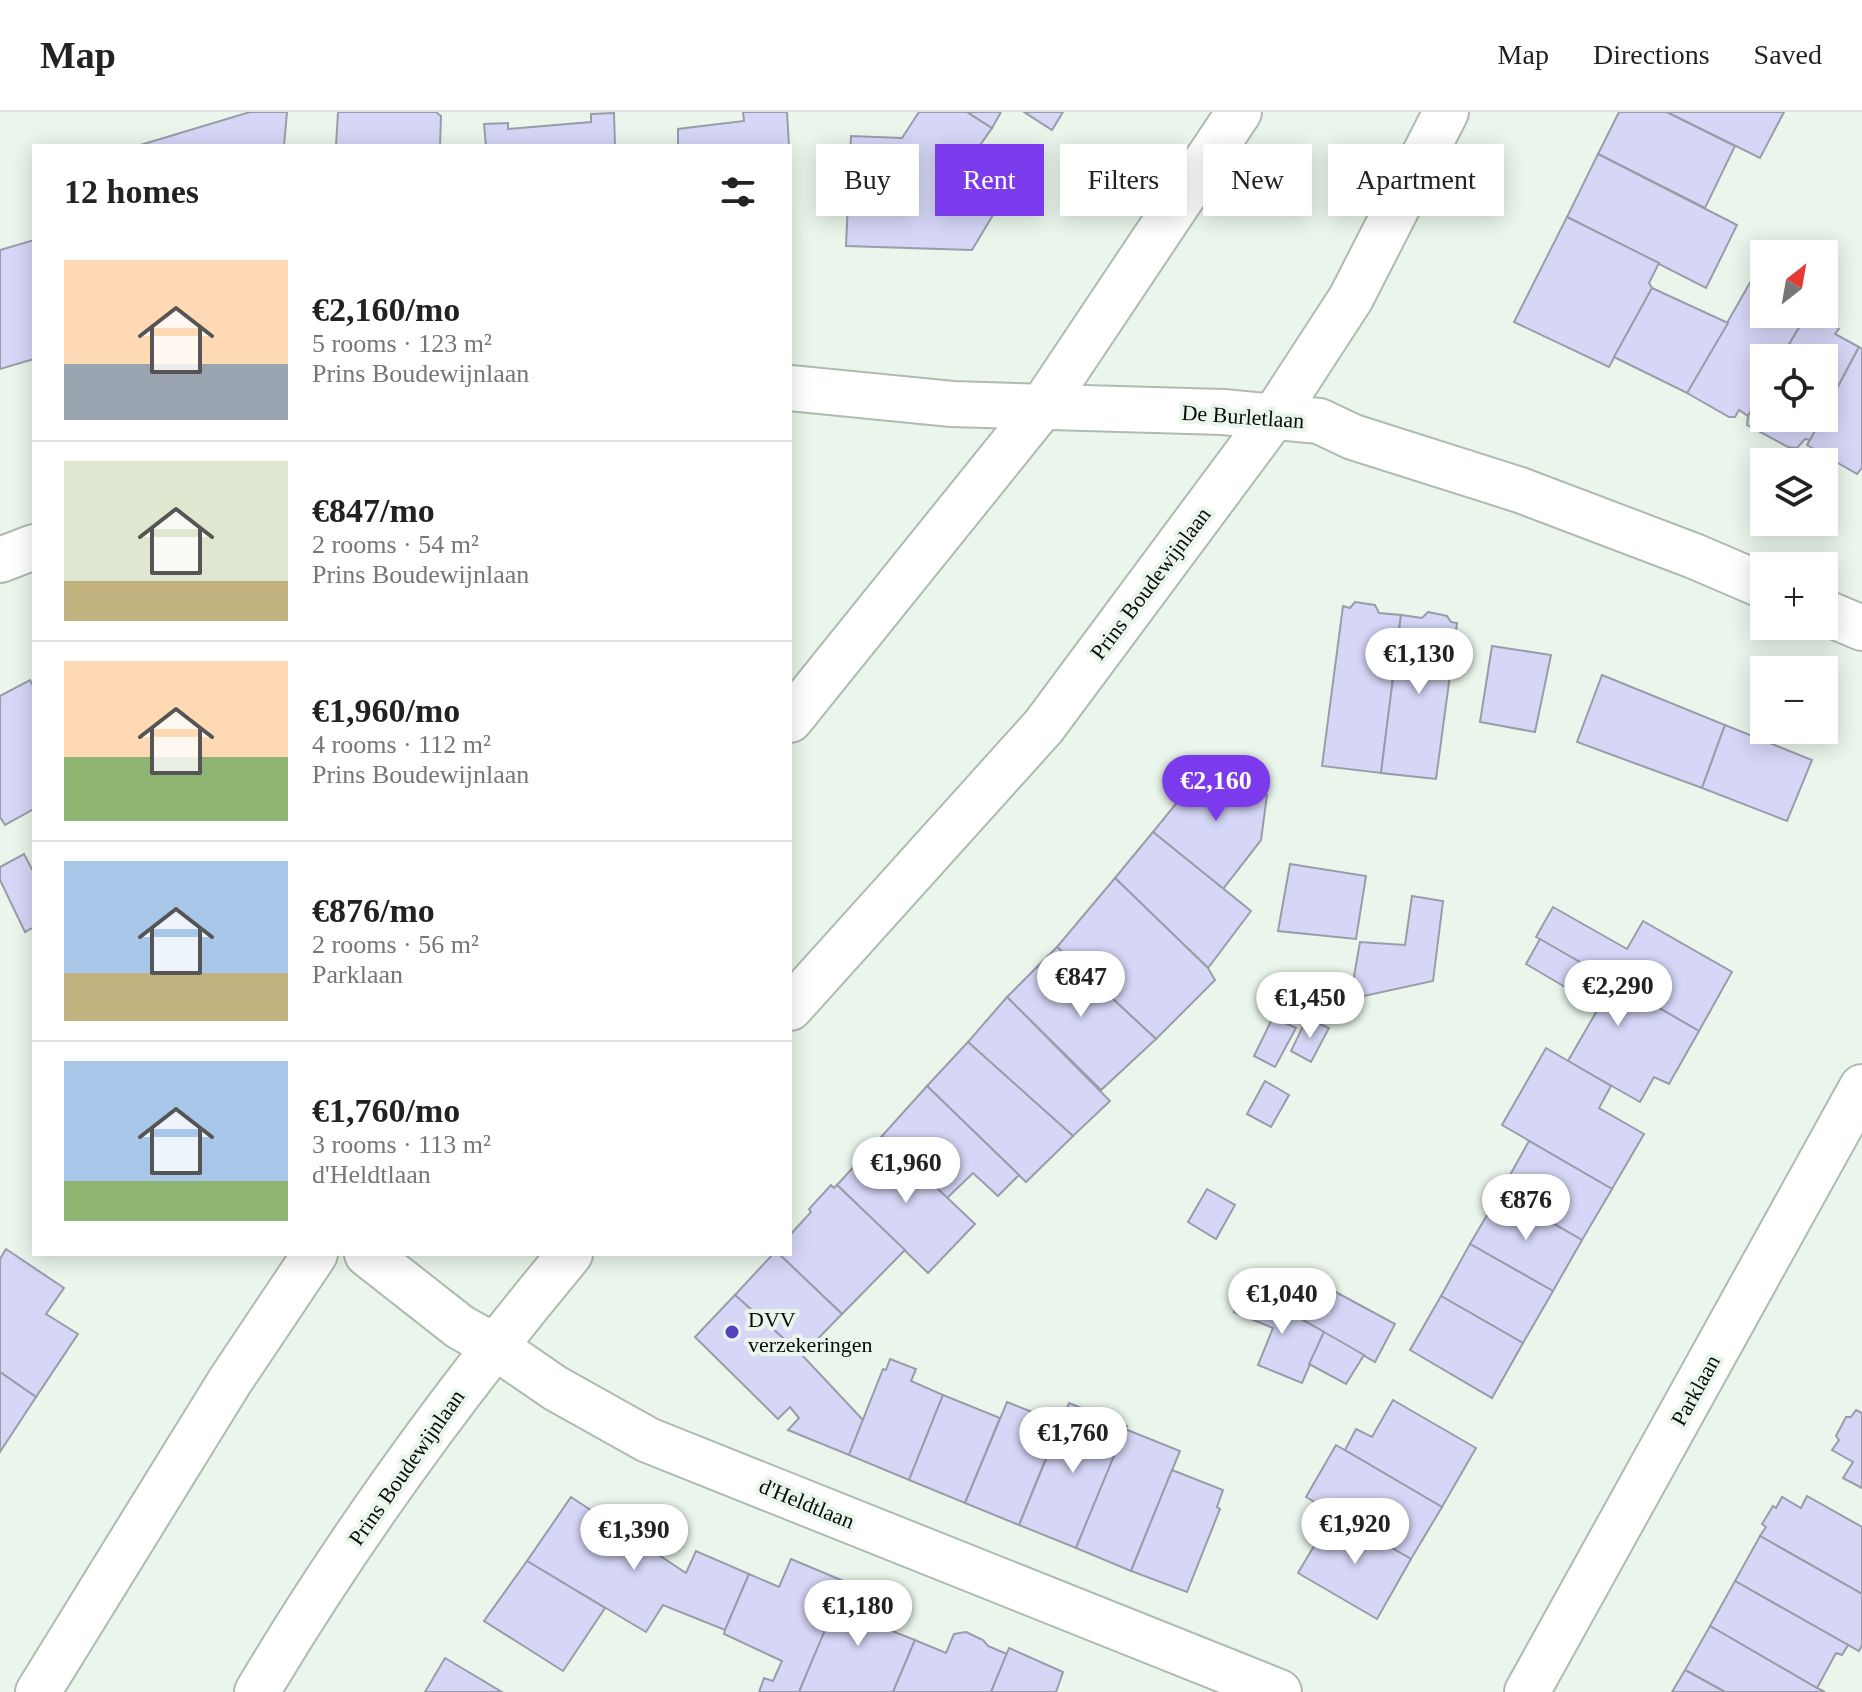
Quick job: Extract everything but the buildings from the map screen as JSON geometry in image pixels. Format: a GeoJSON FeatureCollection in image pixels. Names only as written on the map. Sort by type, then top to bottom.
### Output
{"type":"FeatureCollection","features":[{"type":"Feature","properties":{"kind":"main road"},"geometry":{"type":"LineString","coordinates":[[792,718],[1042,407],[1239,112]]}},
{"type":"Feature","properties":{"kind":"main road","name":"Prins Boudewijnlaan"},"geometry":{"type":"LineString","coordinates":[[792,1006],[1044,726],[1275,415],[1351,298],[1446,112]]}},
{"type":"Feature","properties":{"kind":"main road","name":"De Burletlaan"},"geometry":{"type":"LineString","coordinates":[[792,388],[952,404],[1275,415],[1319,421],[1353,437],[1520,490],[1750,580]]}},
{"type":"Feature","properties":{"kind":"main road"},"geometry":{"type":"LineString","coordinates":[[0,560],[32,548]]}},
{"type":"Feature","properties":{"kind":"main road"},"geometry":{"type":"LineString","coordinates":[[1838,618],[1862,628]]}},
{"type":"Feature","properties":{"kind":"main road","name":"Parklaan"},"geometry":{"type":"LineString","coordinates":[[1527,1692],[1862,1087]]}},
{"type":"Feature","properties":{"kind":"main road"},"geometry":{"type":"LineString","coordinates":[[38,1692],[230,1381],[314,1256]]}},
{"type":"Feature","properties":{"kind":"main road","name":"d'Heldtlaan"},"geometry":{"type":"LineString","coordinates":[[370,1256],[460,1327],[555,1388],[648,1440],[1279,1692]]}},
{"type":"Feature","properties":{"kind":"main road","name":"Prins Boudewijnlaan"},"geometry":{"type":"LineString","coordinates":[[257,1692],[378,1501],[494,1346],[568,1256]]}},
{"type":"Feature","properties":{"kind":"place","name":"DVV verzekeringen"},"geometry":{"type":"Point","coordinates":[732,1332]}}]}
